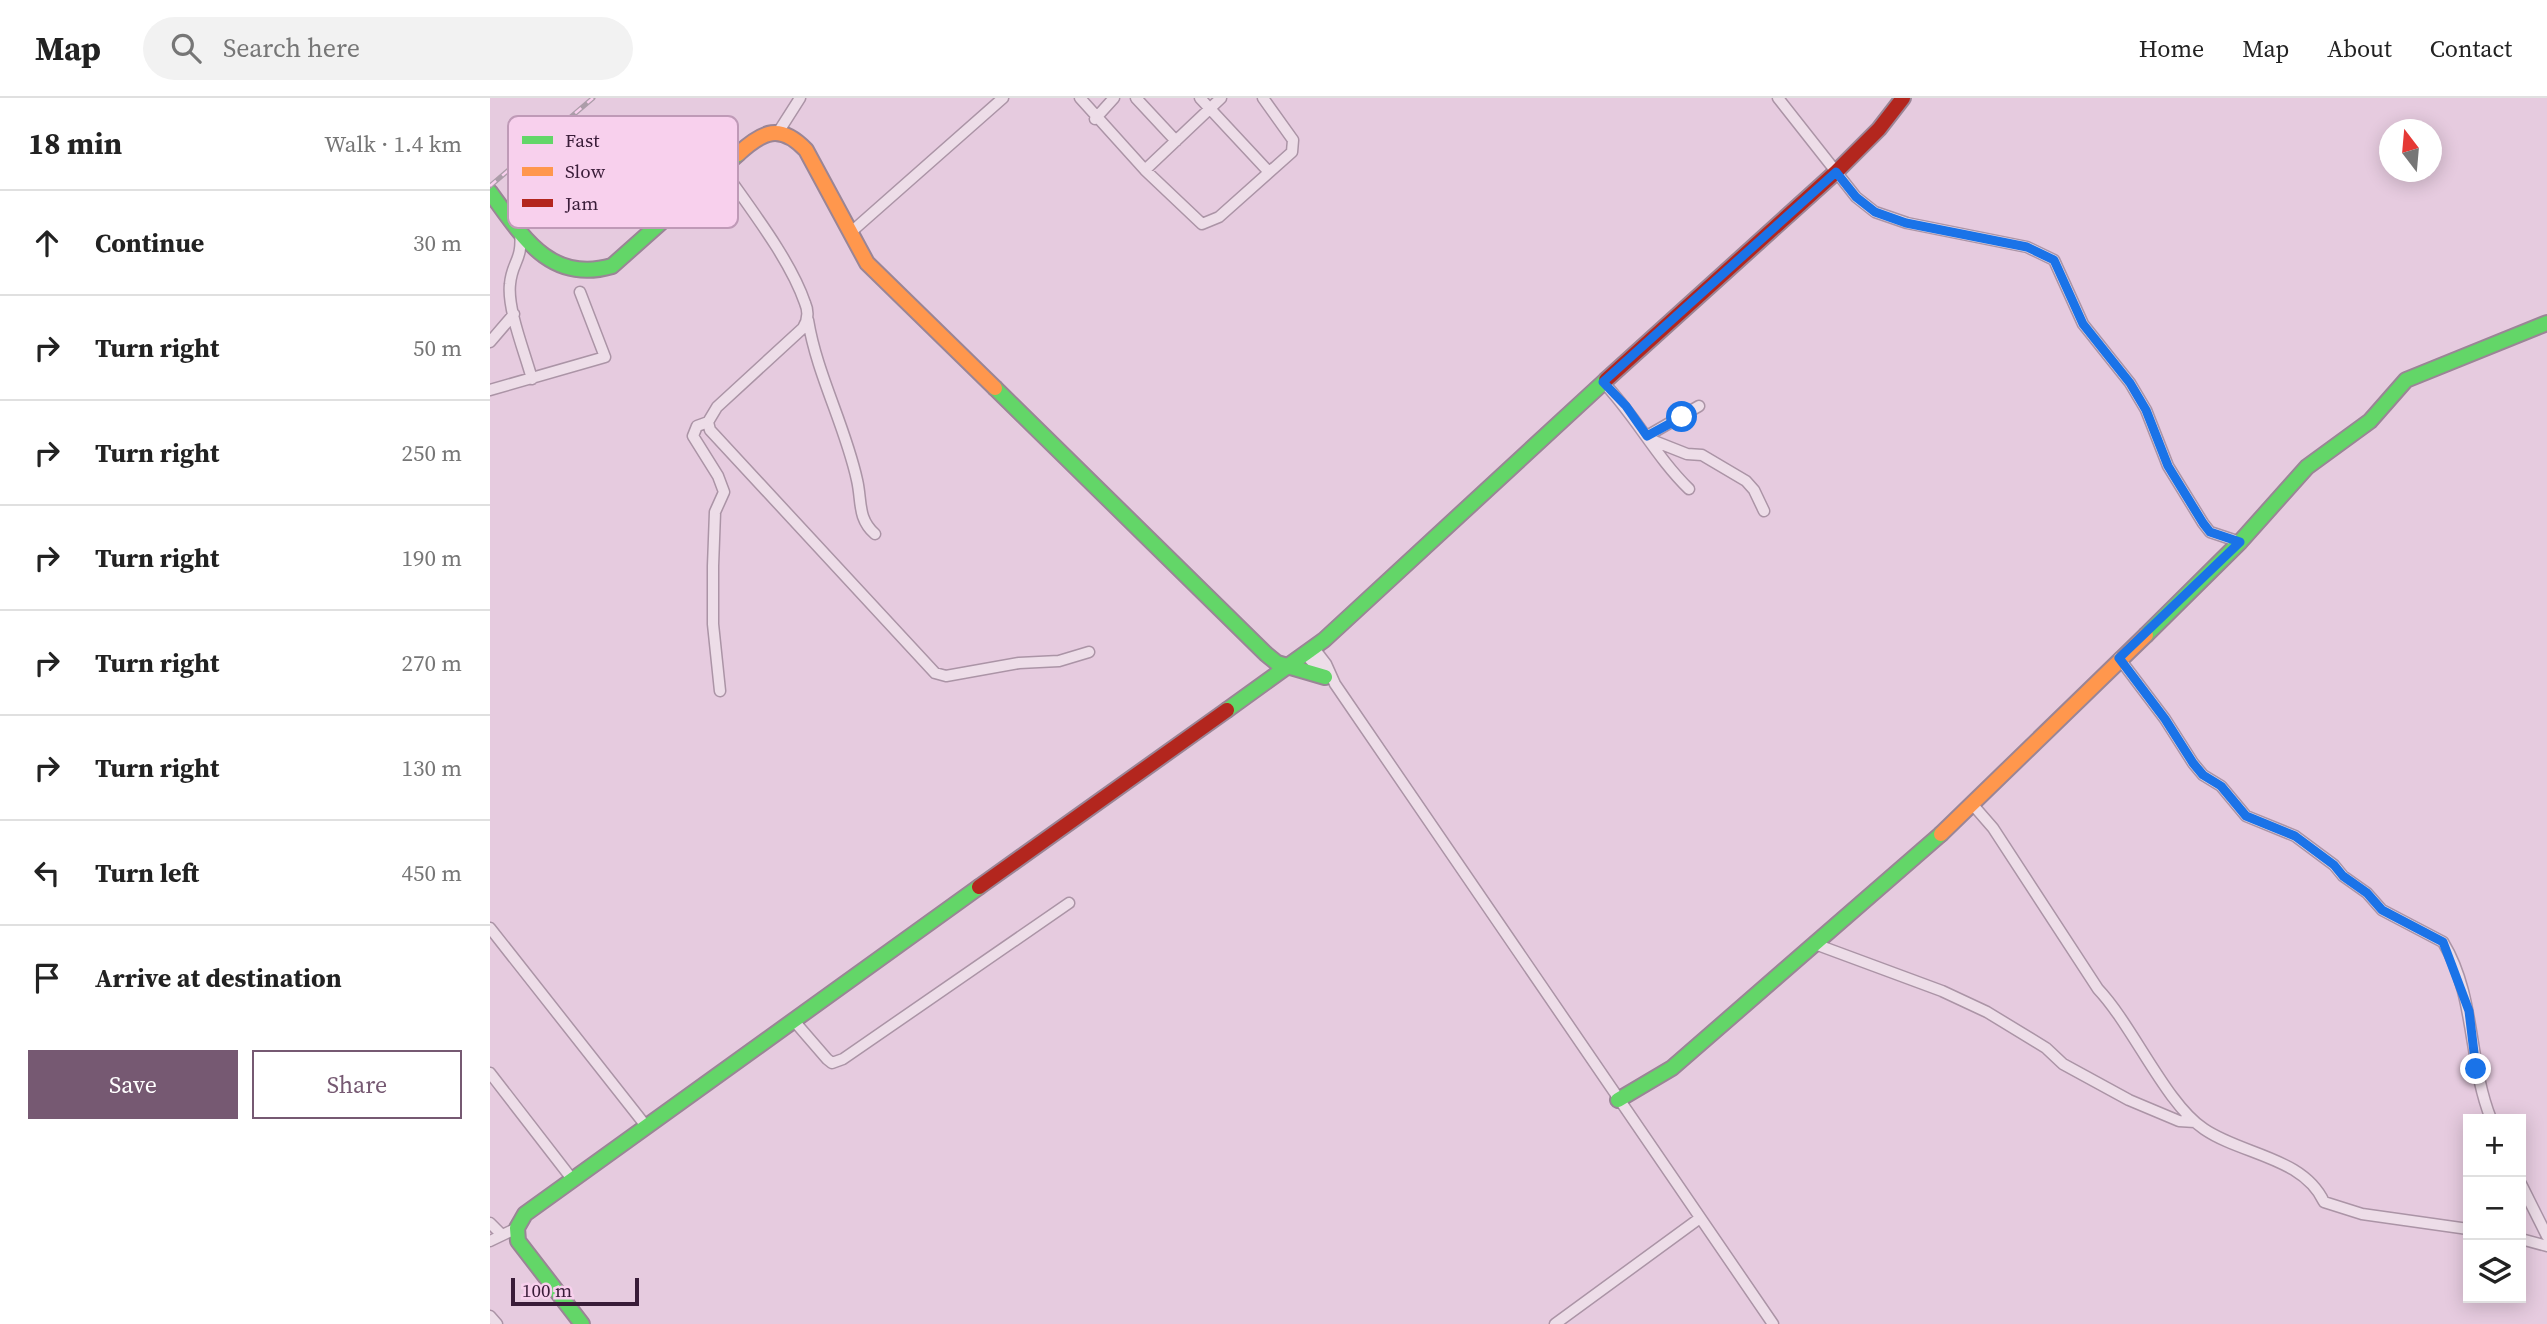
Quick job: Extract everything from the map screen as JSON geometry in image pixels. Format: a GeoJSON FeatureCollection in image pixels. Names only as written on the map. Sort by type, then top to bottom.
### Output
{"type":"FeatureCollection","features":[{"type":"Feature","properties":{"kind":"street"},"geometry":{"type":"LineString","coordinates":[[779,131],[800,98]]}},
{"type":"Feature","properties":{"kind":"street"},"geometry":{"type":"LineString","coordinates":[[850,233],[1003,98]]}},
{"type":"Feature","properties":{"kind":"street"},"geometry":{"type":"LineString","coordinates":[[1080,98],[1095,118],[1202,225],[1219,217],[1292,152],[1294,145],[1263,98]]}},
{"type":"Feature","properties":{"kind":"street"},"geometry":{"type":"LineString","coordinates":[[1095,118],[1114,98]]}},
{"type":"Feature","properties":{"kind":"street"},"geometry":{"type":"LineString","coordinates":[[1136,98],[1176,141]]}},
{"type":"Feature","properties":{"kind":"street"},"geometry":{"type":"LineString","coordinates":[[1200,98],[1269,172]]}},
{"type":"Feature","properties":{"kind":"street"},"geometry":{"type":"LineString","coordinates":[[1145,170],[1221,98]]}},
{"type":"Feature","properties":{"kind":"street"},"geometry":{"type":"LineString","coordinates":[[1778,98],[1856,197],[1875,212],[1906,223],[2027,247],[2054,260],[2083,324],[2130,383],[2146,410],[2168,466],[2203,523],[2210,532],[2240,542]]}},
{"type":"Feature","properties":{"kind":"street"},"geometry":{"type":"LineString","coordinates":[[490,1241],[509,1232],[529,1210],[795,1022],[1314,647],[1836,172],[1879,129],[1903,98]]}},
{"type":"Feature","properties":{"kind":"street"},"geometry":{"type":"LineString","coordinates":[[738,155],[765,134],[779,131],[793,136],[806,150],[867,263],[1266,654],[1277,663],[1329,675]]}},
{"type":"Feature","properties":{"kind":"street"},"geometry":{"type":"LineString","coordinates":[[490,192],[508,216]]}},
{"type":"Feature","properties":{"kind":"street"},"geometry":{"type":"LineString","coordinates":[[738,193],[806,303],[816,360],[850,451],[862,519],[875,534]]}},
{"type":"Feature","properties":{"kind":"street"},"geometry":{"type":"LineString","coordinates":[[517,228],[550,261],[568,271],[598,272],[612,266],[655,228]]}},
{"type":"Feature","properties":{"kind":"street"},"geometry":{"type":"LineString","coordinates":[[520,232],[522,252],[510,283],[514,314],[532,379]]}},
{"type":"Feature","properties":{"kind":"street"},"geometry":{"type":"LineString","coordinates":[[490,390],[605,357],[580,292]]}},
{"type":"Feature","properties":{"kind":"street"},"geometry":{"type":"LineString","coordinates":[[490,342],[514,314]]}},
{"type":"Feature","properties":{"kind":"street"},"geometry":{"type":"LineString","coordinates":[[720,691],[713,624],[713,566],[715,512],[724,492],[718,475],[693,436],[697,426],[708,422],[717,407],[803,328],[808,320]]}},
{"type":"Feature","properties":{"kind":"street"},"geometry":{"type":"LineString","coordinates":[[1618,1100],[1672,1068],[1973,805],[2119,658],[2240,542],[2308,467],[2370,421],[2406,380],[2547,323]]}},
{"type":"Feature","properties":{"kind":"street"},"geometry":{"type":"LineString","coordinates":[[1603,382],[1626,406],[1666,465],[1689,489]]}},
{"type":"Feature","properties":{"kind":"street"},"geometry":{"type":"LineString","coordinates":[[1648,437],[1699,406]]}},
{"type":"Feature","properties":{"kind":"street"},"geometry":{"type":"LineString","coordinates":[[708,422],[717,439],[935,673],[946,676],[1019,663],[1059,661],[1089,652]]}},
{"type":"Feature","properties":{"kind":"street"},"geometry":{"type":"LineString","coordinates":[[1648,437],[1687,454],[1702,455],[1746,481],[1755,490],[1764,511]]}},
{"type":"Feature","properties":{"kind":"street"},"geometry":{"type":"LineString","coordinates":[[1314,647],[1329,675],[1773,1324]]}},
{"type":"Feature","properties":{"kind":"street"},"geometry":{"type":"LineString","coordinates":[[1314,647],[1329,675]]}},
{"type":"Feature","properties":{"kind":"street"},"geometry":{"type":"LineString","coordinates":[[2119,658],[2165,719],[2193,763],[2203,775],[2221,786],[2246,816],[2295,836],[2367,893],[2382,910],[2443,942],[2469,1011],[2479,1083],[2489,1114]]}},
{"type":"Feature","properties":{"kind":"street"},"geometry":{"type":"LineString","coordinates":[[1973,805],[1993,828],[2098,989],[2126,1024],[2176,1100],[2195,1122],[2217,1137],[2300,1172],[2312,1182],[2324,1202],[2362,1214],[2463,1228]]}},
{"type":"Feature","properties":{"kind":"street"},"geometry":{"type":"LineString","coordinates":[[795,1022],[827,1059],[832,1062],[843,1059],[1069,903]]}},
{"type":"Feature","properties":{"kind":"street"},"geometry":{"type":"LineString","coordinates":[[490,928],[646,1126]]}},
{"type":"Feature","properties":{"kind":"street"},"geometry":{"type":"LineString","coordinates":[[1815,944],[1941,990],[1987,1012],[2046,1048],[2063,1064],[2129,1100],[2179,1121],[2195,1122]]}},
{"type":"Feature","properties":{"kind":"street"},"geometry":{"type":"LineString","coordinates":[[490,1073],[572,1179]]}},
{"type":"Feature","properties":{"kind":"street"},"geometry":{"type":"LineString","coordinates":[[2526,1194],[2547,1236]]}},
{"type":"Feature","properties":{"kind":"street"},"geometry":{"type":"LineString","coordinates":[[1555,1324],[1700,1218]]}},
{"type":"Feature","properties":{"kind":"street"},"geometry":{"type":"LineString","coordinates":[[490,1223],[509,1232],[518,1241],[582,1324]]}},
{"type":"Feature","properties":{"kind":"street"},"geometry":{"type":"LineString","coordinates":[[2525,1240],[2547,1246]]}},
{"type":"Feature","properties":{"kind":"street"},"geometry":{"type":"LineString","coordinates":[[490,1316],[497,1324]]}},
{"type":"Feature","properties":{"kind":"railway"},"geometry":{"type":"LineString","coordinates":[[572,116],[593,98]]}},
{"type":"Feature","properties":{"kind":"railway"},"geometry":{"type":"LineString","coordinates":[[490,186],[508,171]]}},
{"type":"Feature","properties":{"kind":"traffic: fast"},"geometry":{"type":"LineString","coordinates":[[490,192],[508,217]]}},
{"type":"Feature","properties":{"kind":"traffic: fast"},"geometry":{"type":"LineString","coordinates":[[517,228],[540,252],[555,262],[571,268],[590,270],[612,266],[655,228]]}},
{"type":"Feature","properties":{"kind":"traffic: fast"},"geometry":{"type":"LineString","coordinates":[[2146,635],[2240,542],[2307,467],[2370,421],[2406,380],[2547,323]]}},
{"type":"Feature","properties":{"kind":"traffic: fast"},"geometry":{"type":"LineString","coordinates":[[1227,710],[1324,640],[1606,380]]}},
{"type":"Feature","properties":{"kind":"traffic: fast"},"geometry":{"type":"LineString","coordinates":[[995,388],[1266,654],[1277,663],[1325,677]]}},
{"type":"Feature","properties":{"kind":"traffic: fast"},"geometry":{"type":"LineString","coordinates":[[1618,1100],[1672,1068],[1941,834]]}},
{"type":"Feature","properties":{"kind":"traffic: fast"},"geometry":{"type":"LineString","coordinates":[[582,1324],[518,1241],[517,1228],[525,1214],[979,887]]}},
{"type":"Feature","properties":{"kind":"traffic: slow"},"geometry":{"type":"LineString","coordinates":[[738,154],[756,140],[772,133],[780,133],[797,141],[806,150],[867,263],[995,388]]}},
{"type":"Feature","properties":{"kind":"traffic: slow"},"geometry":{"type":"LineString","coordinates":[[1941,834],[2146,635]]}},
{"type":"Feature","properties":{"kind":"traffic: jam"},"geometry":{"type":"LineString","coordinates":[[1606,380],[1836,172],[1879,129],[1903,98]]}},
{"type":"Feature","properties":{"kind":"traffic: jam"},"geometry":{"type":"LineString","coordinates":[[979,887],[1227,710]]}},
{"type":"Feature","properties":{"kind":"route"},"geometry":{"type":"LineString","coordinates":[[1682,417],[1647,436],[1626,406],[1603,382],[1836,172],[1856,197],[1875,212],[1906,223],[1990,238],[2048,255],[2054,260],[2073,306],[2093,340],[2130,383],[2146,410],[2168,466],[2203,523],[2210,532],[2240,542],[2119,658],[2165,719],[2193,763],[2203,775],[2217,781],[2246,816],[2295,836],[2325,857],[2358,889],[2372,897],[2382,910],[2443,942],[2469,1011],[2476,1069]]}}]}
